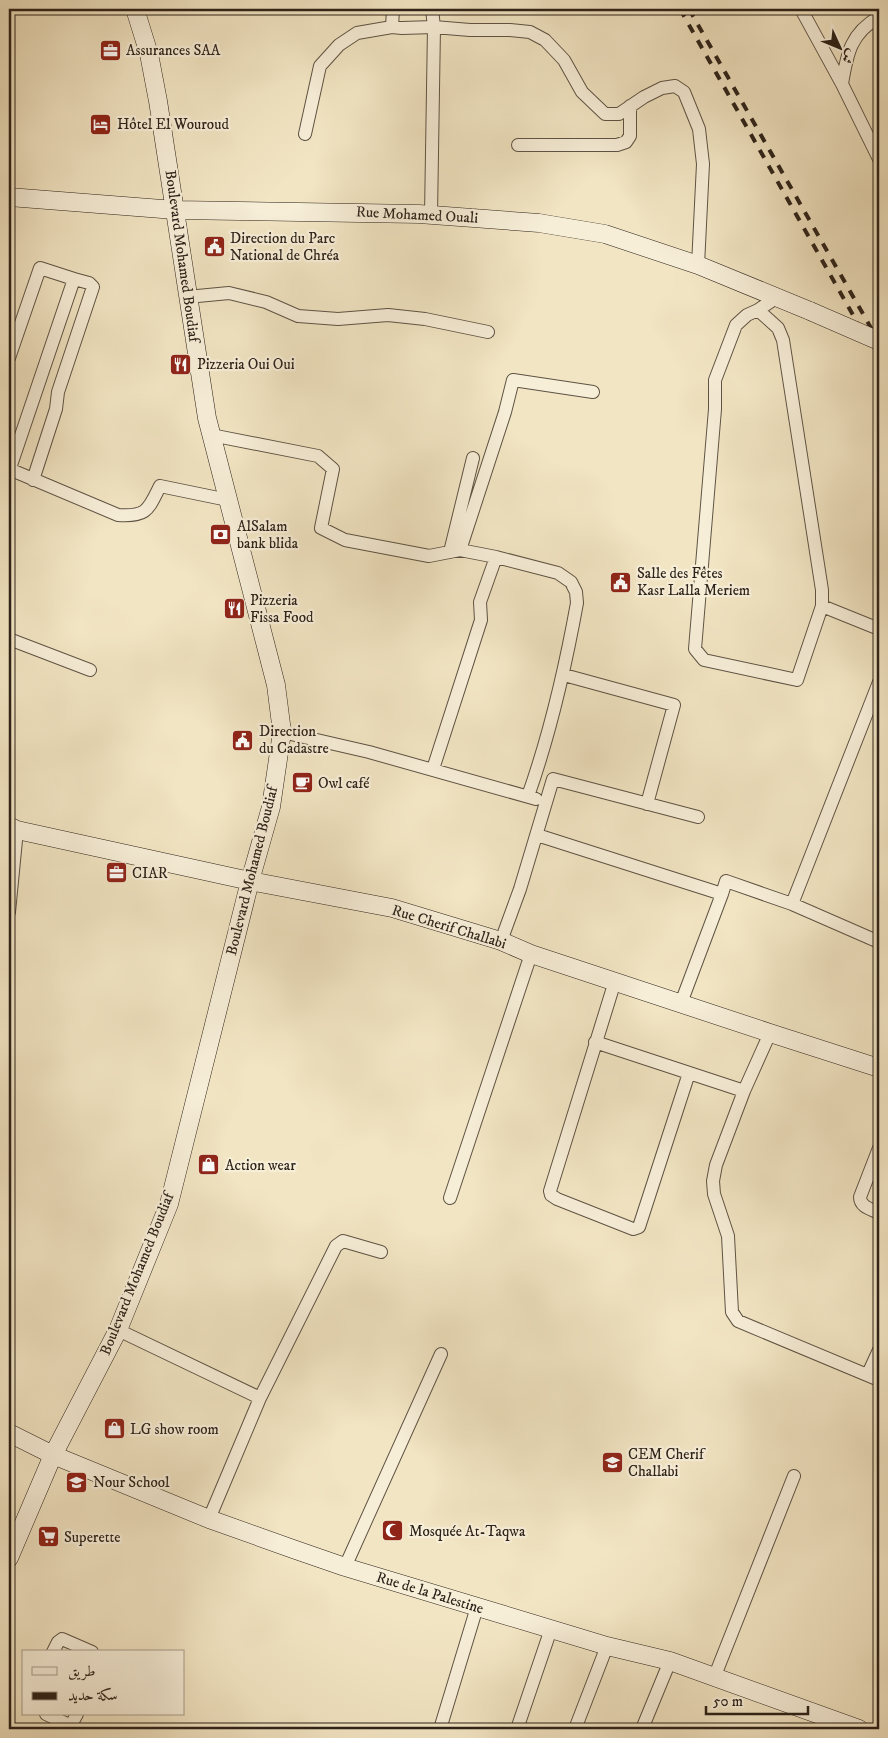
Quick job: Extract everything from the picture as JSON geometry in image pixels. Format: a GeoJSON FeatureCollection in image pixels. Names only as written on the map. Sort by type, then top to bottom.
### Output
{"type":"FeatureCollection","features":[{"type":"Feature","properties":{"kind":"street","name":"Boulevard Mohamed Boudiaf"},"geometry":{"type":"LineString","coordinates":[[9,1558],[53,1455],[118,1330],[169,1204],[250,882],[271,807],[282,732],[276,685],[206,418],[158,100],[149,54],[135,9]]}},
{"type":"Feature","properties":{"kind":"street"},"geometry":{"type":"LineString","coordinates":[[392,27],[393,9]]}},
{"type":"Feature","properties":{"kind":"street"},"geometry":{"type":"LineString","coordinates":[[431,215],[434,27],[432,9]]}},
{"type":"Feature","properties":{"kind":"street"},"geometry":{"type":"LineString","coordinates":[[801,9],[842,84],[879,159]]}},
{"type":"Feature","properties":{"kind":"street"},"geometry":{"type":"LineString","coordinates":[[842,84],[850,50],[858,34],[868,23],[879,17]]}},
{"type":"Feature","properties":{"kind":"street"},"geometry":{"type":"LineString","coordinates":[[305,134],[320,66],[339,45],[357,32],[392,27],[434,27],[530,32],[545,40],[564,60],[582,92],[605,114],[619,114],[644,97],[662,88],[675,86],[684,92],[699,129],[703,164],[698,265]]}},
{"type":"Feature","properties":{"kind":"street"},"geometry":{"type":"LineString","coordinates":[[518,145],[617,145],[626,142],[630,136],[630,106]]}},
{"type":"Feature","properties":{"kind":"street","name":"Rue Mohamed Ouali"},"geometry":{"type":"LineString","coordinates":[[9,197],[175,210],[431,215],[539,223],[605,234],[698,265],[879,341]]}},
{"type":"Feature","properties":{"kind":"street"},"geometry":{"type":"LineString","coordinates":[[9,358],[40,268],[89,283],[93,287],[58,392],[56,410],[33,480]]}},
{"type":"Feature","properties":{"kind":"street"},"geometry":{"type":"LineString","coordinates":[[74,279],[9,470],[118,515],[134,516],[149,509],[160,486],[228,500]]}},
{"type":"Feature","properties":{"kind":"street"},"geometry":{"type":"LineString","coordinates":[[187,297],[229,294],[266,302],[298,316],[338,319],[388,315],[425,319],[488,332]]}},
{"type":"Feature","properties":{"kind":"street"},"geometry":{"type":"LineString","coordinates":[[758,310],[778,328],[783,340],[822,590],[822,606],[797,680],[704,660],[695,649],[716,380],[736,325],[747,314],[758,310],[776,298]]}},
{"type":"Feature","properties":{"kind":"street"},"geometry":{"type":"LineString","coordinates":[[455,551],[504,412],[513,380],[592,392]]}},
{"type":"Feature","properties":{"kind":"street"},"geometry":{"type":"LineString","coordinates":[[211,435],[318,456],[333,469],[321,528],[344,540],[429,556],[455,551],[496,557],[558,573],[571,582],[576,592],[577,603],[564,675],[537,772],[528,796]]}},
{"type":"Feature","properties":{"kind":"street"},"geometry":{"type":"LineString","coordinates":[[455,551],[473,458]]}},
{"type":"Feature","properties":{"kind":"street"},"geometry":{"type":"LineString","coordinates":[[433,769],[481,620],[480,602],[496,557]]}},
{"type":"Feature","properties":{"kind":"street"},"geometry":{"type":"LineString","coordinates":[[822,606],[879,629]]}},
{"type":"Feature","properties":{"kind":"street"},"geometry":{"type":"LineString","coordinates":[[9,639],[90,670]]}},
{"type":"Feature","properties":{"kind":"street"},"geometry":{"type":"LineString","coordinates":[[564,675],[674,705],[647,804]]}},
{"type":"Feature","properties":{"kind":"street"},"geometry":{"type":"LineString","coordinates":[[792,904],[879,682]]}},
{"type":"Feature","properties":{"kind":"street"},"geometry":{"type":"LineString","coordinates":[[282,732],[369,752],[546,802]]}},
{"type":"Feature","properties":{"kind":"street"},"geometry":{"type":"LineString","coordinates":[[501,941],[520,889],[553,779],[698,817]]}},
{"type":"Feature","properties":{"kind":"street"},"geometry":{"type":"LineString","coordinates":[[9,912],[13,828]]}},
{"type":"Feature","properties":{"kind":"street","name":"Rue Cherif Challabi"},"geometry":{"type":"LineString","coordinates":[[13,828],[250,882],[392,908],[501,941],[531,954],[879,1068]]}},
{"type":"Feature","properties":{"kind":"street"},"geometry":{"type":"LineString","coordinates":[[537,835],[722,894]]}},
{"type":"Feature","properties":{"kind":"street"},"geometry":{"type":"LineString","coordinates":[[681,1003],[726,881],[792,904],[879,942]]}},
{"type":"Feature","properties":{"kind":"street"},"geometry":{"type":"LineString","coordinates":[[450,1198],[531,954]]}},
{"type":"Feature","properties":{"kind":"street"},"geometry":{"type":"LineString","coordinates":[[614,981],[550,1191],[551,1194],[557,1199],[633,1229],[639,1227],[689,1073]]}},
{"type":"Feature","properties":{"kind":"street"},"geometry":{"type":"LineString","coordinates":[[770,1033],[744,1091],[716,1165],[713,1181],[714,1194],[728,1236],[732,1312],[738,1321],[873,1377],[879,1350]]}},
{"type":"Feature","properties":{"kind":"street"},"geometry":{"type":"LineString","coordinates":[[595,1042],[744,1091]]}},
{"type":"Feature","properties":{"kind":"street"},"geometry":{"type":"LineString","coordinates":[[879,1148],[860,1201],[879,1213]]}},
{"type":"Feature","properties":{"kind":"street"},"geometry":{"type":"LineString","coordinates":[[210,1519],[260,1398],[338,1243],[343,1240],[381,1252]]}},
{"type":"Feature","properties":{"kind":"street"},"geometry":{"type":"LineString","coordinates":[[118,1330],[260,1398]]}},
{"type":"Feature","properties":{"kind":"street"},"geometry":{"type":"LineString","coordinates":[[346,1567],[441,1354]]}},
{"type":"Feature","properties":{"kind":"street","name":"Rue de la Palestine"},"geometry":{"type":"LineString","coordinates":[[9,1433],[53,1455],[210,1519],[346,1567],[607,1646],[670,1661],[859,1729]]}},
{"type":"Feature","properties":{"kind":"street"},"geometry":{"type":"LineString","coordinates":[[714,1678],[794,1476]]}},
{"type":"Feature","properties":{"kind":"street"},"geometry":{"type":"LineString","coordinates":[[440,1729],[478,1608]]}},
{"type":"Feature","properties":{"kind":"street"},"geometry":{"type":"LineString","coordinates":[[516,1729],[551,1629]]}},
{"type":"Feature","properties":{"kind":"street"},"geometry":{"type":"LineString","coordinates":[[54,1650],[58,1642],[62,1640],[87,1650]]}},
{"type":"Feature","properties":{"kind":"street"},"geometry":{"type":"LineString","coordinates":[[575,1729],[607,1646]]}},
{"type":"Feature","properties":{"kind":"street"},"geometry":{"type":"LineString","coordinates":[[642,1729],[670,1661]]}},
{"type":"Feature","properties":{"kind":"street"},"geometry":{"type":"LineString","coordinates":[[49,1716],[70,1728],[76,1716]]}},
{"type":"Feature","properties":{"kind":"railway"},"geometry":{"type":"LineString","coordinates":[[680,9],[879,361]]}},
{"type":"Feature","properties":{"kind":"railway"},"geometry":{"type":"LineString","coordinates":[[689,9],[879,342]]}},
{"type":"Feature","properties":{"kind":"place","name":"Assurances SAA"},"geometry":{"type":"Point","coordinates":[110,50]}},
{"type":"Feature","properties":{"kind":"place","name":"Hôtel El Wouroud"},"geometry":{"type":"Point","coordinates":[101,124]}},
{"type":"Feature","properties":{"kind":"place","name":"Direction du Parc National de Chréa"},"geometry":{"type":"Point","coordinates":[214,247]}},
{"type":"Feature","properties":{"kind":"place","name":"Pizzeria Oui Oui"},"geometry":{"type":"Point","coordinates":[181,364]}},
{"type":"Feature","properties":{"kind":"place","name":"AlSalam bank blida"},"geometry":{"type":"Point","coordinates":[221,535]}},
{"type":"Feature","properties":{"kind":"place","name":"Salle des Fêtes Kasr Lalla Meriem"},"geometry":{"type":"Point","coordinates":[621,582]}},
{"type":"Feature","properties":{"kind":"place","name":"Pizzeria Fissa Food"},"geometry":{"type":"Point","coordinates":[234,609]}},
{"type":"Feature","properties":{"kind":"place","name":"Direction du Cadastre"},"geometry":{"type":"Point","coordinates":[243,740]}},
{"type":"Feature","properties":{"kind":"place","name":"Owl café"},"geometry":{"type":"Point","coordinates":[302,783]}},
{"type":"Feature","properties":{"kind":"place","name":"CIAR"},"geometry":{"type":"Point","coordinates":[116,873]}},
{"type":"Feature","properties":{"kind":"place","name":"Action wear"},"geometry":{"type":"Point","coordinates":[209,1165]}},
{"type":"Feature","properties":{"kind":"place","name":"LG show room"},"geometry":{"type":"Point","coordinates":[114,1429]}},
{"type":"Feature","properties":{"kind":"place","name":"CEM Cherif Challabi"},"geometry":{"type":"Point","coordinates":[612,1463]}},
{"type":"Feature","properties":{"kind":"place","name":"Nour School"},"geometry":{"type":"Point","coordinates":[77,1482]}},
{"type":"Feature","properties":{"kind":"place","name":"Mosquée At-Taqwa"},"geometry":{"type":"Point","coordinates":[393,1531]}},
{"type":"Feature","properties":{"kind":"place","name":"Superette"},"geometry":{"type":"Point","coordinates":[48,1537]}}]}
